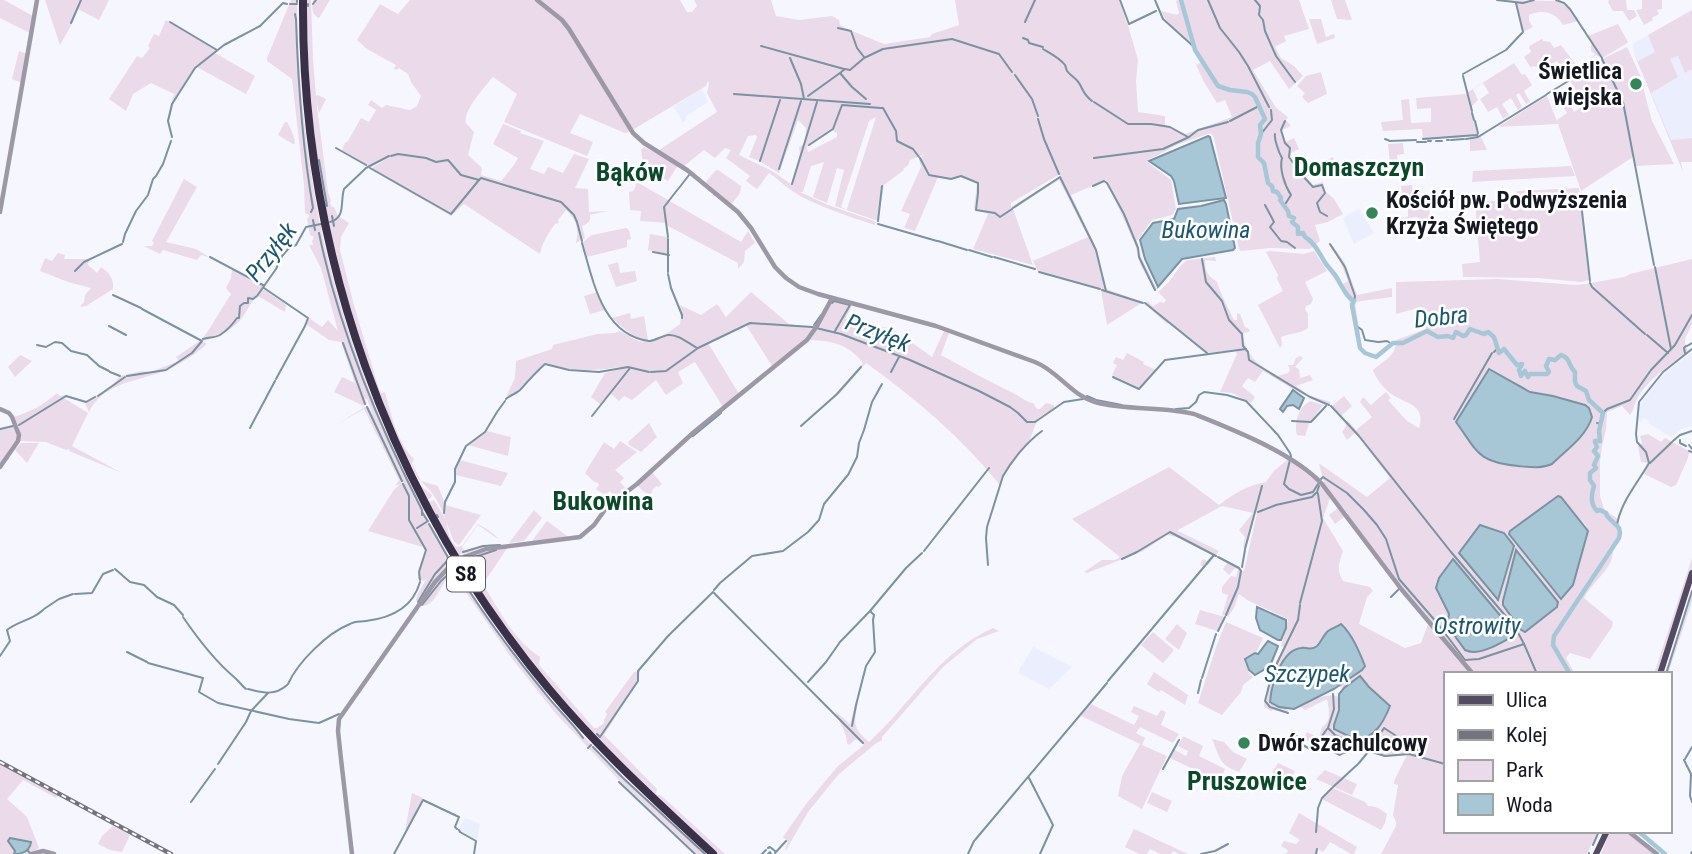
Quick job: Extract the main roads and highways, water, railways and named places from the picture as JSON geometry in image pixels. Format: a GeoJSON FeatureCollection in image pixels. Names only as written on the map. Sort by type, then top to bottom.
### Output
{"type":"FeatureCollection","features":[{"type":"Feature","properties":{"kind":"highway","name":"S8"},"geometry":{"type":"LineString","coordinates":[[301,0],[305,117],[324,229],[350,322],[378,402],[399,451],[468,578],[520,653],[572,716],[711,854]]}},
{"type":"Feature","properties":{"kind":"main road"},"geometry":{"type":"LineString","coordinates":[[1662,672],[1692,573]]}},
{"type":"Feature","properties":{"kind":"main road"},"geometry":{"type":"LineString","coordinates":[[1662,672],[1692,583]]}},
{"type":"Feature","properties":{"kind":"main road"},"geometry":{"type":"LineString","coordinates":[[1594,854],[1604,833]]}},
{"type":"Feature","properties":{"kind":"water","name":"Bukowina"},"geometry":{"type":"Polygon","coordinates":[[[1208,136],[1226,198],[1179,204],[1171,176],[1149,161],[1208,136]]]}},
{"type":"Feature","properties":{"kind":"water","name":"Bukowina"},"geometry":{"type":"Polygon","coordinates":[[[1224,200],[1235,248],[1182,259],[1158,287],[1145,259],[1140,240],[1153,223],[1174,219],[1178,209],[1224,200]]]}},
{"type":"Feature","properties":{"kind":"water"},"geometry":{"type":"Polygon","coordinates":[[[1489,369],[1530,392],[1585,405],[1592,417],[1585,431],[1548,466],[1518,466],[1486,458],[1474,448],[1456,422],[1489,369]]]}},
{"type":"Feature","properties":{"kind":"water"},"geometry":{"type":"Polygon","coordinates":[[[1293,390],[1304,398],[1299,409],[1293,405],[1287,406],[1283,412],[1280,409],[1293,390]]]}},
{"type":"Feature","properties":{"kind":"water","name":"Ostrowity"},"geometry":{"type":"Polygon","coordinates":[[[1558,496],[1588,531],[1573,585],[1561,599],[1509,534],[1558,496]]]}},
{"type":"Feature","properties":{"kind":"water","name":"Ostrowity"},"geometry":{"type":"Polygon","coordinates":[[[1480,525],[1504,533],[1514,546],[1498,600],[1459,553],[1480,525]]]}},
{"type":"Feature","properties":{"kind":"water","name":"Ostrowity"},"geometry":{"type":"Polygon","coordinates":[[[1516,550],[1558,602],[1557,607],[1525,632],[1503,605],[1516,550]]]}},
{"type":"Feature","properties":{"kind":"water","name":"Ostrowity"},"geometry":{"type":"Polygon","coordinates":[[[1453,559],[1514,632],[1513,636],[1483,650],[1465,650],[1447,625],[1449,614],[1436,588],[1439,578],[1453,559]]]}},
{"type":"Feature","properties":{"kind":"water"},"geometry":{"type":"Polygon","coordinates":[[[1257,607],[1286,620],[1281,640],[1260,630],[1256,618],[1257,607]]]}},
{"type":"Feature","properties":{"kind":"water","name":"Szczypek"},"geometry":{"type":"Polygon","coordinates":[[[1341,624],[1358,649],[1365,666],[1362,670],[1334,689],[1294,709],[1279,707],[1270,702],[1278,670],[1288,655],[1294,650],[1315,647],[1327,632],[1341,624]]]}},
{"type":"Feature","properties":{"kind":"water"},"geometry":{"type":"Polygon","coordinates":[[[1268,641],[1278,646],[1277,649],[1270,666],[1255,675],[1249,670],[1245,659],[1258,654],[1268,641]]]}},
{"type":"Feature","properties":{"kind":"water"},"geometry":{"type":"Polygon","coordinates":[[[1360,676],[1390,706],[1373,733],[1355,738],[1334,729],[1334,725],[1339,710],[1339,694],[1360,676]]]}},
{"type":"Feature","properties":{"kind":"water"},"geometry":{"type":"Polygon","coordinates":[[[10,838],[31,842],[29,848],[14,854],[15,851],[8,841],[10,838]]]}},
{"type":"Feature","properties":{"kind":"waterway"},"geometry":{"type":"LineString","coordinates":[[71,23],[81,0]]}},
{"type":"Feature","properties":{"kind":"waterway"},"geometry":{"type":"LineString","coordinates":[[313,4],[316,0]]}},
{"type":"Feature","properties":{"kind":"waterway"},"geometry":{"type":"LineString","coordinates":[[1025,22],[1035,0]]}},
{"type":"Feature","properties":{"kind":"waterway"},"geometry":{"type":"LineString","coordinates":[[1120,0],[1129,24],[1156,11]]}},
{"type":"Feature","properties":{"kind":"waterway"},"geometry":{"type":"LineString","coordinates":[[1155,0],[1163,19],[1193,46]]}},
{"type":"Feature","properties":{"kind":"waterway","name":"Dobra"},"geometry":{"type":"LineString","coordinates":[[1181,0],[1195,50],[1218,86],[1247,92],[1255,97],[1265,119],[1260,125],[1258,157],[1264,163],[1268,183],[1281,198],[1289,216],[1294,218],[1292,222],[1298,227],[1298,234],[1303,233],[1313,244],[1346,294],[1354,301],[1352,305],[1360,348],[1365,353],[1376,357],[1393,343],[1403,343],[1427,331],[1438,337],[1453,338],[1456,332],[1463,336],[1470,329],[1484,334],[1488,332],[1494,337],[1499,353],[1504,349],[1517,365],[1522,364],[1519,370],[1521,376],[1525,371],[1528,377],[1530,374],[1547,374],[1549,359],[1555,360],[1561,355],[1564,356],[1575,372],[1577,386],[1586,391],[1589,400],[1603,413],[1600,441],[1595,441],[1597,447],[1594,451],[1598,456],[1594,465],[1596,468],[1590,473],[1594,486],[1592,502],[1597,511],[1606,513],[1620,533],[1554,636],[1553,645],[1569,672]]}},
{"type":"Feature","properties":{"kind":"waterway"},"geometry":{"type":"LineString","coordinates":[[1208,0],[1220,28],[1248,66],[1269,107]]}},
{"type":"Feature","properties":{"kind":"waterway"},"geometry":{"type":"LineString","coordinates":[[1255,0],[1260,6],[1259,15],[1276,56],[1295,82]]}},
{"type":"Feature","properties":{"kind":"waterway"},"geometry":{"type":"LineString","coordinates":[[1497,0],[1523,3],[1534,0]]}},
{"type":"Feature","properties":{"kind":"waterway"},"geometry":{"type":"LineString","coordinates":[[1556,0],[1570,9],[1602,58]]}},
{"type":"Feature","properties":{"kind":"waterway"},"geometry":{"type":"LineString","coordinates":[[172,137],[168,121],[172,104],[195,68],[224,45],[260,26],[283,3],[287,4]]}},
{"type":"Feature","properties":{"kind":"waterway"},"geometry":{"type":"LineString","coordinates":[[1516,3],[1523,32]]}},
{"type":"Feature","properties":{"kind":"waterway"},"geometry":{"type":"LineString","coordinates":[[290,4],[297,4]]}},
{"type":"Feature","properties":{"kind":"waterway"},"geometry":{"type":"LineString","coordinates":[[295,14],[303,137],[313,208],[311,212]]}},
{"type":"Feature","properties":{"kind":"waterway"},"geometry":{"type":"LineString","coordinates":[[170,22],[217,50]]}},
{"type":"Feature","properties":{"kind":"waterway"},"geometry":{"type":"LineString","coordinates":[[838,28],[851,31],[857,48],[864,57]]}},
{"type":"Feature","properties":{"kind":"waterway"},"geometry":{"type":"LineString","coordinates":[[1463,74],[1506,50],[1522,33]]}},
{"type":"Feature","properties":{"kind":"waterway"},"geometry":{"type":"LineString","coordinates":[[1023,38],[1043,47]]}},
{"type":"Feature","properties":{"kind":"waterway"},"geometry":{"type":"LineString","coordinates":[[840,73],[845,69],[850,70],[864,58],[883,49],[952,39],[999,54],[1012,72]]}},
{"type":"Feature","properties":{"kind":"waterway"},"geometry":{"type":"LineString","coordinates":[[761,46],[844,69]]}},
{"type":"Feature","properties":{"kind":"waterway"},"geometry":{"type":"LineString","coordinates":[[1043,49],[1063,62],[1067,71],[1092,101]]}},
{"type":"Feature","properties":{"kind":"waterway"},"geometry":{"type":"LineString","coordinates":[[790,58],[804,99]]}},
{"type":"Feature","properties":{"kind":"waterway"},"geometry":{"type":"LineString","coordinates":[[1602,59],[1623,102],[1654,265]]}},
{"type":"Feature","properties":{"kind":"waterway"},"geometry":{"type":"LineString","coordinates":[[1572,79],[1601,61]]}},
{"type":"Feature","properties":{"kind":"waterway"},"geometry":{"type":"LineString","coordinates":[[808,96],[840,73],[866,99]]}},
{"type":"Feature","properties":{"kind":"waterway"},"geometry":{"type":"LineString","coordinates":[[1015,75],[1032,99],[1038,116]]}},
{"type":"Feature","properties":{"kind":"waterway"},"geometry":{"type":"LineString","coordinates":[[1463,76],[1472,111]]}},
{"type":"Feature","properties":{"kind":"waterway"},"geometry":{"type":"LineString","coordinates":[[1547,94],[1570,80]]}},
{"type":"Feature","properties":{"kind":"waterway"},"geometry":{"type":"LineString","coordinates":[[734,94],[870,104]]}},
{"type":"Feature","properties":{"kind":"waterway"},"geometry":{"type":"LineString","coordinates":[[1466,139],[1478,137],[1546,95]]}},
{"type":"Feature","properties":{"kind":"waterway"},"geometry":{"type":"LineString","coordinates":[[760,161],[780,100]]}},
{"type":"Feature","properties":{"kind":"waterway"},"geometry":{"type":"LineString","coordinates":[[779,169],[801,101]]}},
{"type":"Feature","properties":{"kind":"waterway"},"geometry":{"type":"LineString","coordinates":[[792,184],[817,102]]}},
{"type":"Feature","properties":{"kind":"waterway"},"geometry":{"type":"LineString","coordinates":[[1094,102],[1128,124],[1170,127],[1188,137]]}},
{"type":"Feature","properties":{"kind":"waterway"},"geometry":{"type":"LineString","coordinates":[[809,145],[833,129],[842,105],[883,108],[896,131],[897,141],[913,149],[919,157]]}},
{"type":"Feature","properties":{"kind":"waterway"},"geometry":{"type":"LineString","coordinates":[[1230,121],[1259,106]]}},
{"type":"Feature","properties":{"kind":"waterway"},"geometry":{"type":"LineString","coordinates":[[1261,134],[1272,120],[1271,110]]}},
{"type":"Feature","properties":{"kind":"waterway"},"geometry":{"type":"LineString","coordinates":[[1472,113],[1474,120]]}},
{"type":"Feature","properties":{"kind":"waterway"},"geometry":{"type":"LineString","coordinates":[[1038,119],[1059,174]]}},
{"type":"Feature","properties":{"kind":"waterway"},"geometry":{"type":"LineString","coordinates":[[1285,121],[1281,130],[1285,143],[1290,148],[1289,157],[1313,187],[1322,185],[1325,193],[1317,203],[1320,212],[1327,216]]}},
{"type":"Feature","properties":{"kind":"waterway"},"geometry":{"type":"LineString","coordinates":[[1423,139],[1477,135],[1475,121]]}},
{"type":"Feature","properties":{"kind":"waterway"},"geometry":{"type":"LineString","coordinates":[[1094,158],[1163,149],[1198,130],[1228,122]]}},
{"type":"Feature","properties":{"kind":"waterway"},"geometry":{"type":"LineString","coordinates":[[1275,134],[1282,158],[1283,177],[1291,195],[1284,206]]}},
{"type":"Feature","properties":{"kind":"waterway"},"geometry":{"type":"LineString","coordinates":[[1385,139],[1416,140]]}},
{"type":"Feature","properties":{"kind":"waterway"},"geometry":{"type":"LineString","coordinates":[[1451,140],[1464,139]]}},
{"type":"Feature","properties":{"kind":"waterway"},"geometry":{"type":"LineString","coordinates":[[123,242],[136,211],[148,195],[153,179],[163,164],[171,141]]}},
{"type":"Feature","properties":{"kind":"waterway"},"geometry":{"type":"LineString","coordinates":[[1436,141],[1442,141]]}},
{"type":"Feature","properties":{"kind":"waterway"},"geometry":{"type":"LineString","coordinates":[[1417,142],[1426,142]]}},
{"type":"Feature","properties":{"kind":"waterway"},"geometry":{"type":"LineString","coordinates":[[336,148],[366,165]]}},
{"type":"Feature","properties":{"kind":"waterway","name":"Przyłęk"},"geometry":{"type":"LineString","coordinates":[[391,156],[398,154],[436,162],[448,160],[461,175],[479,180],[481,178],[561,202],[574,215],[582,241]]}},
{"type":"Feature","properties":{"kind":"waterway","name":"Przyłęk"},"geometry":{"type":"LineString","coordinates":[[330,222],[340,213],[344,189],[366,168],[389,156]]}},
{"type":"Feature","properties":{"kind":"waterway"},"geometry":{"type":"LineString","coordinates":[[920,158],[929,175],[951,179],[961,176],[978,183],[976,210],[995,213],[1000,217],[1012,209]]}},
{"type":"Feature","properties":{"kind":"waterway"},"geometry":{"type":"LineString","coordinates":[[319,160],[327,206]]}},
{"type":"Feature","properties":{"kind":"waterway"},"geometry":{"type":"LineString","coordinates":[[370,168],[451,214],[479,180]]}},
{"type":"Feature","properties":{"kind":"waterway"},"geometry":{"type":"LineString","coordinates":[[679,188],[689,175]]}},
{"type":"Feature","properties":{"kind":"waterway"},"geometry":{"type":"LineString","coordinates":[[1013,208],[1060,177],[1096,250],[1106,291]]}},
{"type":"Feature","properties":{"kind":"waterway"},"geometry":{"type":"LineString","coordinates":[[1093,186],[1104,181],[1107,183],[1124,214],[1139,257],[1155,290]]}},
{"type":"Feature","properties":{"kind":"waterway"},"geometry":{"type":"LineString","coordinates":[[878,221],[882,186]]}},
{"type":"Feature","properties":{"kind":"waterway"},"geometry":{"type":"LineString","coordinates":[[668,237],[664,207],[678,189]]}},
{"type":"Feature","properties":{"kind":"waterway"},"geometry":{"type":"LineString","coordinates":[[1580,194],[1590,281]]}},
{"type":"Feature","properties":{"kind":"waterway"},"geometry":{"type":"LineString","coordinates":[[1265,205],[1274,222],[1270,227],[1281,241],[1295,248]]}},
{"type":"Feature","properties":{"kind":"waterway","name":"Przyłęk"},"geometry":{"type":"LineString","coordinates":[[332,216],[334,226]]}},
{"type":"Feature","properties":{"kind":"waterway","name":"Przyłęk"},"geometry":{"type":"LineString","coordinates":[[313,220],[315,230]]}},
{"type":"Feature","properties":{"kind":"waterway","name":"Przyłęk"},"geometry":{"type":"LineString","coordinates":[[203,339],[220,335],[239,318],[240,306],[248,303],[248,298],[257,296],[282,256],[296,245],[306,227],[321,224]]}},
{"type":"Feature","properties":{"kind":"waterway"},"geometry":{"type":"LineString","coordinates":[[878,224],[937,241]]}},
{"type":"Feature","properties":{"kind":"waterway"},"geometry":{"type":"LineString","coordinates":[[319,233],[337,305],[361,375],[422,515]]}},
{"type":"Feature","properties":{"kind":"waterway"},"geometry":{"type":"LineString","coordinates":[[668,239],[668,272]]}},
{"type":"Feature","properties":{"kind":"waterway"},"geometry":{"type":"LineString","coordinates":[[938,241],[967,250]]}},
{"type":"Feature","properties":{"kind":"waterway","name":"Przyłęk"},"geometry":{"type":"LineString","coordinates":[[582,243],[596,289],[610,317],[633,337],[649,341]]}},
{"type":"Feature","properties":{"kind":"waterway"},"geometry":{"type":"LineString","coordinates":[[75,271],[84,262],[122,244]]}},
{"type":"Feature","properties":{"kind":"waterway"},"geometry":{"type":"LineString","coordinates":[[1330,244],[1345,267],[1355,296],[1354,301]]}},
{"type":"Feature","properties":{"kind":"waterway"},"geometry":{"type":"LineString","coordinates":[[969,250],[992,257]]}},
{"type":"Feature","properties":{"kind":"waterway"},"geometry":{"type":"LineString","coordinates":[[653,252],[669,255]]}},
{"type":"Feature","properties":{"kind":"waterway"},"geometry":{"type":"LineString","coordinates":[[210,257],[263,285]]}},
{"type":"Feature","properties":{"kind":"waterway"},"geometry":{"type":"LineString","coordinates":[[994,257],[1035,269]]}},
{"type":"Feature","properties":{"kind":"waterway"},"geometry":{"type":"LineString","coordinates":[[1202,259],[1206,282],[1222,301],[1229,320],[1242,334],[1243,346],[1248,352],[1249,360],[1310,397],[1329,405]]}},
{"type":"Feature","properties":{"kind":"waterway"},"geometry":{"type":"LineString","coordinates":[[1655,267],[1671,349]]}},
{"type":"Feature","properties":{"kind":"waterway"},"geometry":{"type":"LineString","coordinates":[[1039,272],[1100,289]]}},
{"type":"Feature","properties":{"kind":"waterway"},"geometry":{"type":"LineString","coordinates":[[668,274],[682,318]]}},
{"type":"Feature","properties":{"kind":"waterway"},"geometry":{"type":"LineString","coordinates":[[1590,283],[1645,334]]}},
{"type":"Feature","properties":{"kind":"waterway"},"geometry":{"type":"LineString","coordinates":[[264,288],[308,318],[276,379]]}},
{"type":"Feature","properties":{"kind":"waterway"},"geometry":{"type":"LineString","coordinates":[[1102,290],[1143,303]]}},
{"type":"Feature","properties":{"kind":"waterway"},"geometry":{"type":"LineString","coordinates":[[113,295],[141,308]]}},
{"type":"Feature","properties":{"kind":"waterway"},"geometry":{"type":"LineString","coordinates":[[832,303],[834,301],[850,305],[835,331]]}},
{"type":"Feature","properties":{"kind":"waterway"},"geometry":{"type":"LineString","coordinates":[[1145,303],[1207,353]]}},
{"type":"Feature","properties":{"kind":"waterway","name":"Przyłęk"},"geometry":{"type":"LineString","coordinates":[[127,376],[166,370],[192,353],[202,341],[142,309]]}},
{"type":"Feature","properties":{"kind":"waterway"},"geometry":{"type":"LineString","coordinates":[[814,325],[821,315]]}},
{"type":"Feature","properties":{"kind":"waterway"},"geometry":{"type":"LineString","coordinates":[[1603,413],[1630,400],[1651,370],[1675,345],[1692,315]]}},
{"type":"Feature","properties":{"kind":"waterway","name":"Przyłęk"},"geometry":{"type":"LineString","coordinates":[[651,372],[666,371],[698,348],[750,323],[812,327],[841,334],[910,360],[979,391],[1010,407],[1027,422],[1035,422],[1064,402],[1083,399]]}},
{"type":"Feature","properties":{"kind":"waterway"},"geometry":{"type":"LineString","coordinates":[[109,326],[126,335]]}},
{"type":"Feature","properties":{"kind":"waterway"},"geometry":{"type":"LineString","coordinates":[[1358,327],[1365,340],[1378,342]]}},
{"type":"Feature","properties":{"kind":"waterway","name":"Przyłęk"},"geometry":{"type":"LineString","coordinates":[[650,341],[672,335],[697,348]]}},
{"type":"Feature","properties":{"kind":"waterway"},"geometry":{"type":"LineString","coordinates":[[1647,335],[1668,353]]}},
{"type":"Feature","properties":{"kind":"waterway"},"geometry":{"type":"LineString","coordinates":[[1379,342],[1387,341],[1392,344]]}},
{"type":"Feature","properties":{"kind":"waterway"},"geometry":{"type":"LineString","coordinates":[[37,345],[46,347],[55,342],[62,343],[71,351],[87,355],[109,371]]}},
{"type":"Feature","properties":{"kind":"waterway"},"geometry":{"type":"LineString","coordinates":[[343,343],[365,404]]}},
{"type":"Feature","properties":{"kind":"waterway"},"geometry":{"type":"LineString","coordinates":[[1687,346],[1692,343]]}},
{"type":"Feature","properties":{"kind":"waterway"},"geometry":{"type":"LineString","coordinates":[[1685,353],[1686,346]]}},
{"type":"Feature","properties":{"kind":"waterway"},"geometry":{"type":"LineString","coordinates":[[1113,377],[1139,389],[1165,360],[1246,349]]}},
{"type":"Feature","properties":{"kind":"waterway","name":"Dobra"},"geometry":{"type":"LineString","coordinates":[[1494,352],[1497,349]]}},
{"type":"Feature","properties":{"kind":"waterway"},"geometry":{"type":"LineString","coordinates":[[1617,524],[1626,500],[1649,463],[1646,452],[1637,442],[1639,402],[1663,372],[1692,349]]}},
{"type":"Feature","properties":{"kind":"waterway"},"geometry":{"type":"LineString","coordinates":[[1454,419],[1492,353]]}},
{"type":"Feature","properties":{"kind":"waterway"},"geometry":{"type":"LineString","coordinates":[[891,372],[899,357]]}},
{"type":"Feature","properties":{"kind":"waterway"},"geometry":{"type":"LineString","coordinates":[[506,399],[520,390],[545,364],[569,370],[599,372],[628,367],[649,372]]}},
{"type":"Feature","properties":{"kind":"waterway"},"geometry":{"type":"LineString","coordinates":[[801,426],[837,394],[861,367]]}},
{"type":"Feature","properties":{"kind":"waterway"},"geometry":{"type":"LineString","coordinates":[[592,416],[630,368]]}},
{"type":"Feature","properties":{"kind":"waterway"},"geometry":{"type":"LineString","coordinates":[[110,372],[120,376]]}},
{"type":"Feature","properties":{"kind":"waterway","name":"Przyłęk"},"geometry":{"type":"LineString","coordinates":[[98,396],[125,377]]}},
{"type":"Feature","properties":{"kind":"waterway"},"geometry":{"type":"LineString","coordinates":[[250,428],[275,381]]}},
{"type":"Feature","properties":{"kind":"waterway"},"geometry":{"type":"LineString","coordinates":[[848,475],[857,457],[872,402],[882,384]]}},
{"type":"Feature","properties":{"kind":"waterway","name":"Przyłęk"},"geometry":{"type":"LineString","coordinates":[[1176,409],[1189,408],[1204,392],[1246,401],[1278,435],[1290,453],[1284,484],[1301,495],[1313,492],[1318,484]]}},
{"type":"Feature","properties":{"kind":"waterway","name":"Przyłęk"},"geometry":{"type":"LineString","coordinates":[[19,425],[66,396],[86,402],[95,397]]}},
{"type":"Feature","properties":{"kind":"waterway","name":"Przyłęk"},"geometry":{"type":"LineString","coordinates":[[1087,396],[1122,405]]}},
{"type":"Feature","properties":{"kind":"waterway"},"geometry":{"type":"LineString","coordinates":[[444,513],[445,502],[455,482],[455,469],[466,446],[485,432],[505,401]]}},
{"type":"Feature","properties":{"kind":"waterway"},"geometry":{"type":"LineString","coordinates":[[1292,421],[1311,422],[1326,406]]}},
{"type":"Feature","properties":{"kind":"waterway"},"geometry":{"type":"LineString","coordinates":[[1331,406],[1359,436],[1451,552],[1515,627],[1524,644]]}},
{"type":"Feature","properties":{"kind":"waterway"},"geometry":{"type":"LineString","coordinates":[[367,407],[402,481]]}},
{"type":"Feature","properties":{"kind":"waterway"},"geometry":{"type":"LineString","coordinates":[[693,436],[721,413]]}},
{"type":"Feature","properties":{"kind":"waterway","name":"Dobra"},"geometry":{"type":"LineString","coordinates":[[1597,423],[1601,424]]}},
{"type":"Feature","properties":{"kind":"waterway","name":"Przyłęk"},"geometry":{"type":"LineString","coordinates":[[0,429],[13,426]]}},
{"type":"Feature","properties":{"kind":"waterway"},"geometry":{"type":"LineString","coordinates":[[988,565],[987,527],[1003,476],[1020,452],[1042,431]]}},
{"type":"Feature","properties":{"kind":"waterway"},"geometry":{"type":"LineString","coordinates":[[1673,441],[1692,431]]}},
{"type":"Feature","properties":{"kind":"waterway"},"geometry":{"type":"LineString","coordinates":[[1680,440],[1680,443],[1686,446]]}},
{"type":"Feature","properties":{"kind":"waterway"},"geometry":{"type":"LineString","coordinates":[[1650,463],[1672,442]]}},
{"type":"Feature","properties":{"kind":"waterway"},"geometry":{"type":"LineString","coordinates":[[1689,445],[1692,449]]}},
{"type":"Feature","properties":{"kind":"waterway"},"geometry":{"type":"LineString","coordinates":[[924,551],[989,468]]}},
{"type":"Feature","properties":{"kind":"waterway"},"geometry":{"type":"LineString","coordinates":[[714,590],[752,556],[783,551],[808,532],[819,520],[824,504],[847,476]]}},
{"type":"Feature","properties":{"kind":"waterway","name":"Przyłęk"},"geometry":{"type":"LineString","coordinates":[[1321,479],[1323,477],[1347,493],[1377,525],[1386,539],[1399,579],[1465,660],[1479,659],[1524,644],[1536,672]]}},
{"type":"Feature","properties":{"kind":"waterway"},"geometry":{"type":"LineString","coordinates":[[403,484],[409,496],[409,520],[426,550],[419,572],[420,580]]}},
{"type":"Feature","properties":{"kind":"waterway"},"geometry":{"type":"LineString","coordinates":[[1245,549],[1262,486]]}},
{"type":"Feature","properties":{"kind":"waterway"},"geometry":{"type":"LineString","coordinates":[[1300,603],[1322,521],[1317,492],[1319,486]]}},
{"type":"Feature","properties":{"kind":"waterway"},"geometry":{"type":"LineString","coordinates":[[1258,512],[1312,497],[1316,493]]}},
{"type":"Feature","properties":{"kind":"waterway"},"geometry":{"type":"LineString","coordinates":[[422,512],[427,520]]}},
{"type":"Feature","properties":{"kind":"waterway"},"geometry":{"type":"LineString","coordinates":[[417,528],[428,521]]}},
{"type":"Feature","properties":{"kind":"waterway"},"geometry":{"type":"LineString","coordinates":[[429,524],[450,561]]}},
{"type":"Feature","properties":{"kind":"waterway"},"geometry":{"type":"LineString","coordinates":[[1122,559],[1170,532],[1216,556]]}},
{"type":"Feature","properties":{"kind":"waterway"},"geometry":{"type":"LineString","coordinates":[[463,552],[483,546],[500,545]]}},
{"type":"Feature","properties":{"kind":"waterway"},"geometry":{"type":"LineString","coordinates":[[466,560],[496,550]]}},
{"type":"Feature","properties":{"kind":"waterway"},"geometry":{"type":"LineString","coordinates":[[1242,567],[1245,550]]}},
{"type":"Feature","properties":{"kind":"waterway"},"geometry":{"type":"LineString","coordinates":[[808,682],[840,642],[922,553]]}},
{"type":"Feature","properties":{"kind":"waterway"},"geometry":{"type":"LineString","coordinates":[[1108,681],[1214,555]]}},
{"type":"Feature","properties":{"kind":"waterway"},"geometry":{"type":"LineString","coordinates":[[1218,557],[1241,571]]}},
{"type":"Feature","properties":{"kind":"waterway"},"geometry":{"type":"LineString","coordinates":[[418,602],[435,574],[449,559]]}},
{"type":"Feature","properties":{"kind":"waterway"},"geometry":{"type":"LineString","coordinates":[[454,567],[508,646],[583,738]]}},
{"type":"Feature","properties":{"kind":"waterway"},"geometry":{"type":"LineString","coordinates":[[115,569],[130,582],[144,585],[157,597],[174,605],[183,615]]}},
{"type":"Feature","properties":{"kind":"waterway"},"geometry":{"type":"LineString","coordinates":[[75,594],[92,593],[103,574],[113,570]]}},
{"type":"Feature","properties":{"kind":"waterway"},"geometry":{"type":"LineString","coordinates":[[422,605],[453,570]]}},
{"type":"Feature","properties":{"kind":"waterway"},"geometry":{"type":"LineString","coordinates":[[1226,615],[1238,587],[1241,571]]}},
{"type":"Feature","properties":{"kind":"waterway"},"geometry":{"type":"LineString","coordinates":[[288,684],[306,658],[332,634],[352,623],[384,617],[400,610],[412,598],[420,582]]}},
{"type":"Feature","properties":{"kind":"waterway"},"geometry":{"type":"LineString","coordinates":[[1391,597],[1399,589]]}},
{"type":"Feature","properties":{"kind":"waterway"},"geometry":{"type":"LineString","coordinates":[[1667,672],[1692,591]]}},
{"type":"Feature","properties":{"kind":"waterway"},"geometry":{"type":"LineString","coordinates":[[597,734],[600,737],[638,681],[638,671],[668,636],[713,592],[863,743]]}},
{"type":"Feature","properties":{"kind":"waterway"},"geometry":{"type":"LineString","coordinates":[[44,609],[73,594]]}},
{"type":"Feature","properties":{"kind":"waterway"},"geometry":{"type":"LineString","coordinates":[[1277,663],[1298,620],[1300,605]]}},
{"type":"Feature","properties":{"kind":"waterway"},"geometry":{"type":"LineString","coordinates":[[0,656],[10,641],[7,630],[43,610]]}},
{"type":"Feature","properties":{"kind":"waterway"},"geometry":{"type":"LineString","coordinates":[[852,726],[866,666],[875,652],[874,615],[870,611]]}},
{"type":"Feature","properties":{"kind":"waterway"},"geometry":{"type":"LineString","coordinates":[[183,617],[213,656],[246,689]]}},
{"type":"Feature","properties":{"kind":"waterway"},"geometry":{"type":"LineString","coordinates":[[1218,631],[1225,617]]}},
{"type":"Feature","properties":{"kind":"waterway"},"geometry":{"type":"LineString","coordinates":[[1202,678],[1216,634]]}},
{"type":"Feature","properties":{"kind":"waterway"},"geometry":{"type":"LineString","coordinates":[[127,652],[147,662]]}},
{"type":"Feature","properties":{"kind":"waterway"},"geometry":{"type":"LineString","coordinates":[[148,663],[203,678],[199,692],[218,703],[319,723],[339,714]]}},
{"type":"Feature","properties":{"kind":"waterway"},"geometry":{"type":"LineString","coordinates":[[1277,664],[1265,701],[1270,707],[1288,713]]}},
{"type":"Feature","properties":{"kind":"waterway"},"geometry":{"type":"LineString","coordinates":[[1198,693],[1201,680]]}},
{"type":"Feature","properties":{"kind":"waterway"},"geometry":{"type":"LineString","coordinates":[[975,840],[1107,683]]}},
{"type":"Feature","properties":{"kind":"waterway"},"geometry":{"type":"LineString","coordinates":[[248,689],[273,692],[287,685]]}},
{"type":"Feature","properties":{"kind":"waterway"},"geometry":{"type":"LineString","coordinates":[[218,764],[251,711],[268,693]]}},
{"type":"Feature","properties":{"kind":"waterway"},"geometry":{"type":"LineString","coordinates":[[1333,694],[1334,709],[1328,728],[1351,743]]}},
{"type":"Feature","properties":{"kind":"waterway"},"geometry":{"type":"LineString","coordinates":[[1353,744],[1371,740],[1384,728],[1421,752],[1423,758]]}},
{"type":"Feature","properties":{"kind":"waterway"},"geometry":{"type":"LineString","coordinates":[[1295,735],[1299,743],[1312,750],[1327,729]]}},
{"type":"Feature","properties":{"kind":"waterway"},"geometry":{"type":"LineString","coordinates":[[1163,769],[1179,740]]}},
{"type":"Feature","properties":{"kind":"waterway"},"geometry":{"type":"LineString","coordinates":[[1345,753],[1353,744]]}},
{"type":"Feature","properties":{"kind":"waterway"},"geometry":{"type":"LineString","coordinates":[[588,748],[591,745]]}},
{"type":"Feature","properties":{"kind":"waterway"},"geometry":{"type":"LineString","coordinates":[[1321,746],[1340,755],[1343,753]]}},
{"type":"Feature","properties":{"kind":"waterway"},"geometry":{"type":"LineString","coordinates":[[593,747],[705,854]]}},
{"type":"Feature","properties":{"kind":"waterway"},"geometry":{"type":"LineString","coordinates":[[1685,759],[1692,747]]}},
{"type":"Feature","properties":{"kind":"waterway"},"geometry":{"type":"LineString","coordinates":[[1368,751],[1385,756],[1409,754],[1444,764]]}},
{"type":"Feature","properties":{"kind":"waterway"},"geometry":{"type":"LineString","coordinates":[[1359,763],[1368,752]]}},
{"type":"Feature","properties":{"kind":"waterway"},"geometry":{"type":"LineString","coordinates":[[1684,760],[1691,774],[1692,802]]}},
{"type":"Feature","properties":{"kind":"waterway"},"geometry":{"type":"LineString","coordinates":[[1333,787],[1358,764]]}},
{"type":"Feature","properties":{"kind":"waterway"},"geometry":{"type":"LineString","coordinates":[[191,802],[215,769]]}},
{"type":"Feature","properties":{"kind":"waterway"},"geometry":{"type":"LineString","coordinates":[[1029,778],[1053,825],[1040,854]]}},
{"type":"Feature","properties":{"kind":"waterway"},"geometry":{"type":"LineString","coordinates":[[619,782],[695,854]]}},
{"type":"Feature","properties":{"kind":"waterway"},"geometry":{"type":"LineString","coordinates":[[1318,808],[1322,798],[1332,788]]}},
{"type":"Feature","properties":{"kind":"waterway"},"geometry":{"type":"LineString","coordinates":[[394,854],[423,800],[459,817],[455,827],[457,829]]}},
{"type":"Feature","properties":{"kind":"waterway"},"geometry":{"type":"LineString","coordinates":[[1316,832],[1318,809]]}},
{"type":"Feature","properties":{"kind":"waterway"},"geometry":{"type":"LineString","coordinates":[[459,830],[476,841],[474,854]]}},
{"type":"Feature","properties":{"kind":"waterway"},"geometry":{"type":"LineString","coordinates":[[1593,845],[1598,833]]}},
{"type":"Feature","properties":{"kind":"waterway","name":"Dobra"},"geometry":{"type":"LineString","coordinates":[[1640,833],[1665,854]]}},
{"type":"Feature","properties":{"kind":"waterway"},"geometry":{"type":"LineString","coordinates":[[775,853],[786,841]]}},
{"type":"Feature","properties":{"kind":"waterway"},"geometry":{"type":"LineString","coordinates":[[968,854],[974,841]]}},
{"type":"Feature","properties":{"kind":"waterway"},"geometry":{"type":"LineString","coordinates":[[1201,854],[1228,844]]}},
{"type":"Feature","properties":{"kind":"waterway"},"geometry":{"type":"LineString","coordinates":[[768,848],[775,851]]}},
{"type":"Feature","properties":{"kind":"waterway"},"geometry":{"type":"LineString","coordinates":[[1316,854],[1317,849]]}},
{"type":"Feature","properties":{"kind":"waterway"},"geometry":{"type":"LineString","coordinates":[[762,854],[766,850]]}},
{"type":"Feature","properties":{"kind":"waterway"},"geometry":{"type":"LineString","coordinates":[[768,854],[771,854]]}},
{"type":"Feature","properties":{"kind":"railway"},"geometry":{"type":"LineString","coordinates":[[0,762],[171,854]]}},
{"type":"Feature","properties":{"kind":"place","name":"Świetlica wiejska"},"geometry":{"type":"Point","coordinates":[1636,84]}},
{"type":"Feature","properties":{"kind":"place","name":"Kościół pw. Podwyższenia Krzyża Świętego"},"geometry":{"type":"Point","coordinates":[1372,213]}},
{"type":"Feature","properties":{"kind":"place","name":"Dwór szachulcowy"},"geometry":{"type":"Point","coordinates":[1244,743]}},
{"type":"Feature","properties":{"kind":"district","name":"Domaszczyn"},"geometry":{"type":"Point","coordinates":[1359,167]}},
{"type":"Feature","properties":{"kind":"district","name":"Bąków"},"geometry":{"type":"Point","coordinates":[630,172]}},
{"type":"Feature","properties":{"kind":"district","name":"Bukowina"},"geometry":{"type":"Point","coordinates":[603,501]}},
{"type":"Feature","properties":{"kind":"district","name":"Pruszowice"},"geometry":{"type":"Point","coordinates":[1247,781]}}]}
